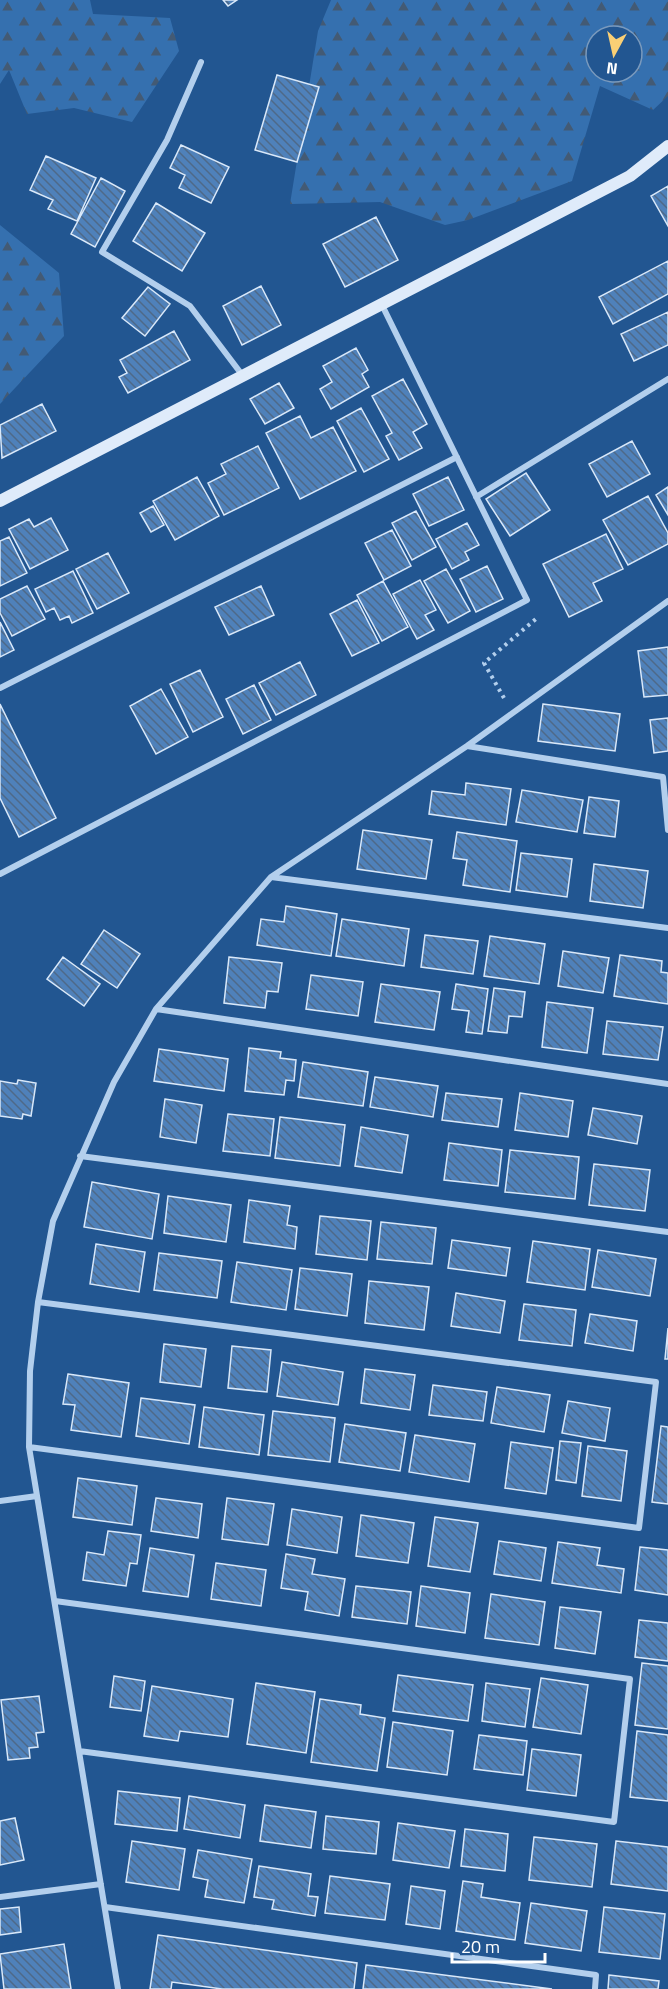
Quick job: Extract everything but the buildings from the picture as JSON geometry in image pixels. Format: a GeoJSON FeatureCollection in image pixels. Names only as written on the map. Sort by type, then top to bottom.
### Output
{"type":"FeatureCollection","features":[{"type":"Feature","properties":{"kind":"street"},"geometry":{"type":"LineString","coordinates":[[201,62],[167,140],[102,252],[190,306],[243,376]]}},
{"type":"Feature","properties":{"kind":"street"},"geometry":{"type":"LineString","coordinates":[[0,501],[630,176],[668,146]]}},
{"type":"Feature","properties":{"kind":"street"},"geometry":{"type":"LineString","coordinates":[[0,874],[527,600],[382,305]]}},
{"type":"Feature","properties":{"kind":"street"},"geometry":{"type":"LineString","coordinates":[[476,497],[668,379]]}},
{"type":"Feature","properties":{"kind":"street"},"geometry":{"type":"LineString","coordinates":[[0,688],[457,457]]}},
{"type":"Feature","properties":{"kind":"street"},"geometry":{"type":"LineString","coordinates":[[118,1989],[29,1447],[30,1371],[38,1302],[53,1221],[114,1082],[156,1009],[271,877],[467,746],[668,601]]}},
{"type":"Feature","properties":{"kind":"street"},"geometry":{"type":"LineString","coordinates":[[467,746],[663,777],[668,830]]}},
{"type":"Feature","properties":{"kind":"street"},"geometry":{"type":"LineString","coordinates":[[271,877],[668,928]]}},
{"type":"Feature","properties":{"kind":"street"},"geometry":{"type":"LineString","coordinates":[[156,1009],[668,1084]]}},
{"type":"Feature","properties":{"kind":"street"},"geometry":{"type":"LineString","coordinates":[[80,1156],[668,1232]]}},
{"type":"Feature","properties":{"kind":"street"},"geometry":{"type":"LineString","coordinates":[[29,1447],[639,1528],[656,1382],[38,1302]]}},
{"type":"Feature","properties":{"kind":"street"},"geometry":{"type":"LineString","coordinates":[[0,1502],[37,1496]]}},
{"type":"Feature","properties":{"kind":"street"},"geometry":{"type":"LineString","coordinates":[[55,1601],[630,1679],[614,1822],[79,1751]]}},
{"type":"Feature","properties":{"kind":"street"},"geometry":{"type":"LineString","coordinates":[[0,1898],[102,1884]]}},
{"type":"Feature","properties":{"kind":"street"},"geometry":{"type":"LineString","coordinates":[[105,1908],[596,1976],[595,1989]]}},
{"type":"Feature","properties":{"kind":"path"},"geometry":{"type":"LineString","coordinates":[[513,713],[484,663],[537,618],[527,600]]}},
{"type":"Feature","properties":{"kind":"green space"},"geometry":{"type":"Polygon","coordinates":[[[0,0],[90,0],[93,14],[170,18],[179,51],[132,122],[74,108],[27,114],[9,70],[0,84],[0,0]]]}},
{"type":"Feature","properties":{"kind":"green space"},"geometry":{"type":"Polygon","coordinates":[[[331,0],[668,0],[668,96],[653,110],[600,86],[572,181],[468,220],[445,225],[380,202],[290,204],[318,31],[331,0]]]}},
{"type":"Feature","properties":{"kind":"green space"},"geometry":{"type":"Polygon","coordinates":[[[0,225],[59,273],[64,336],[0,404],[0,225]]]}}]}
